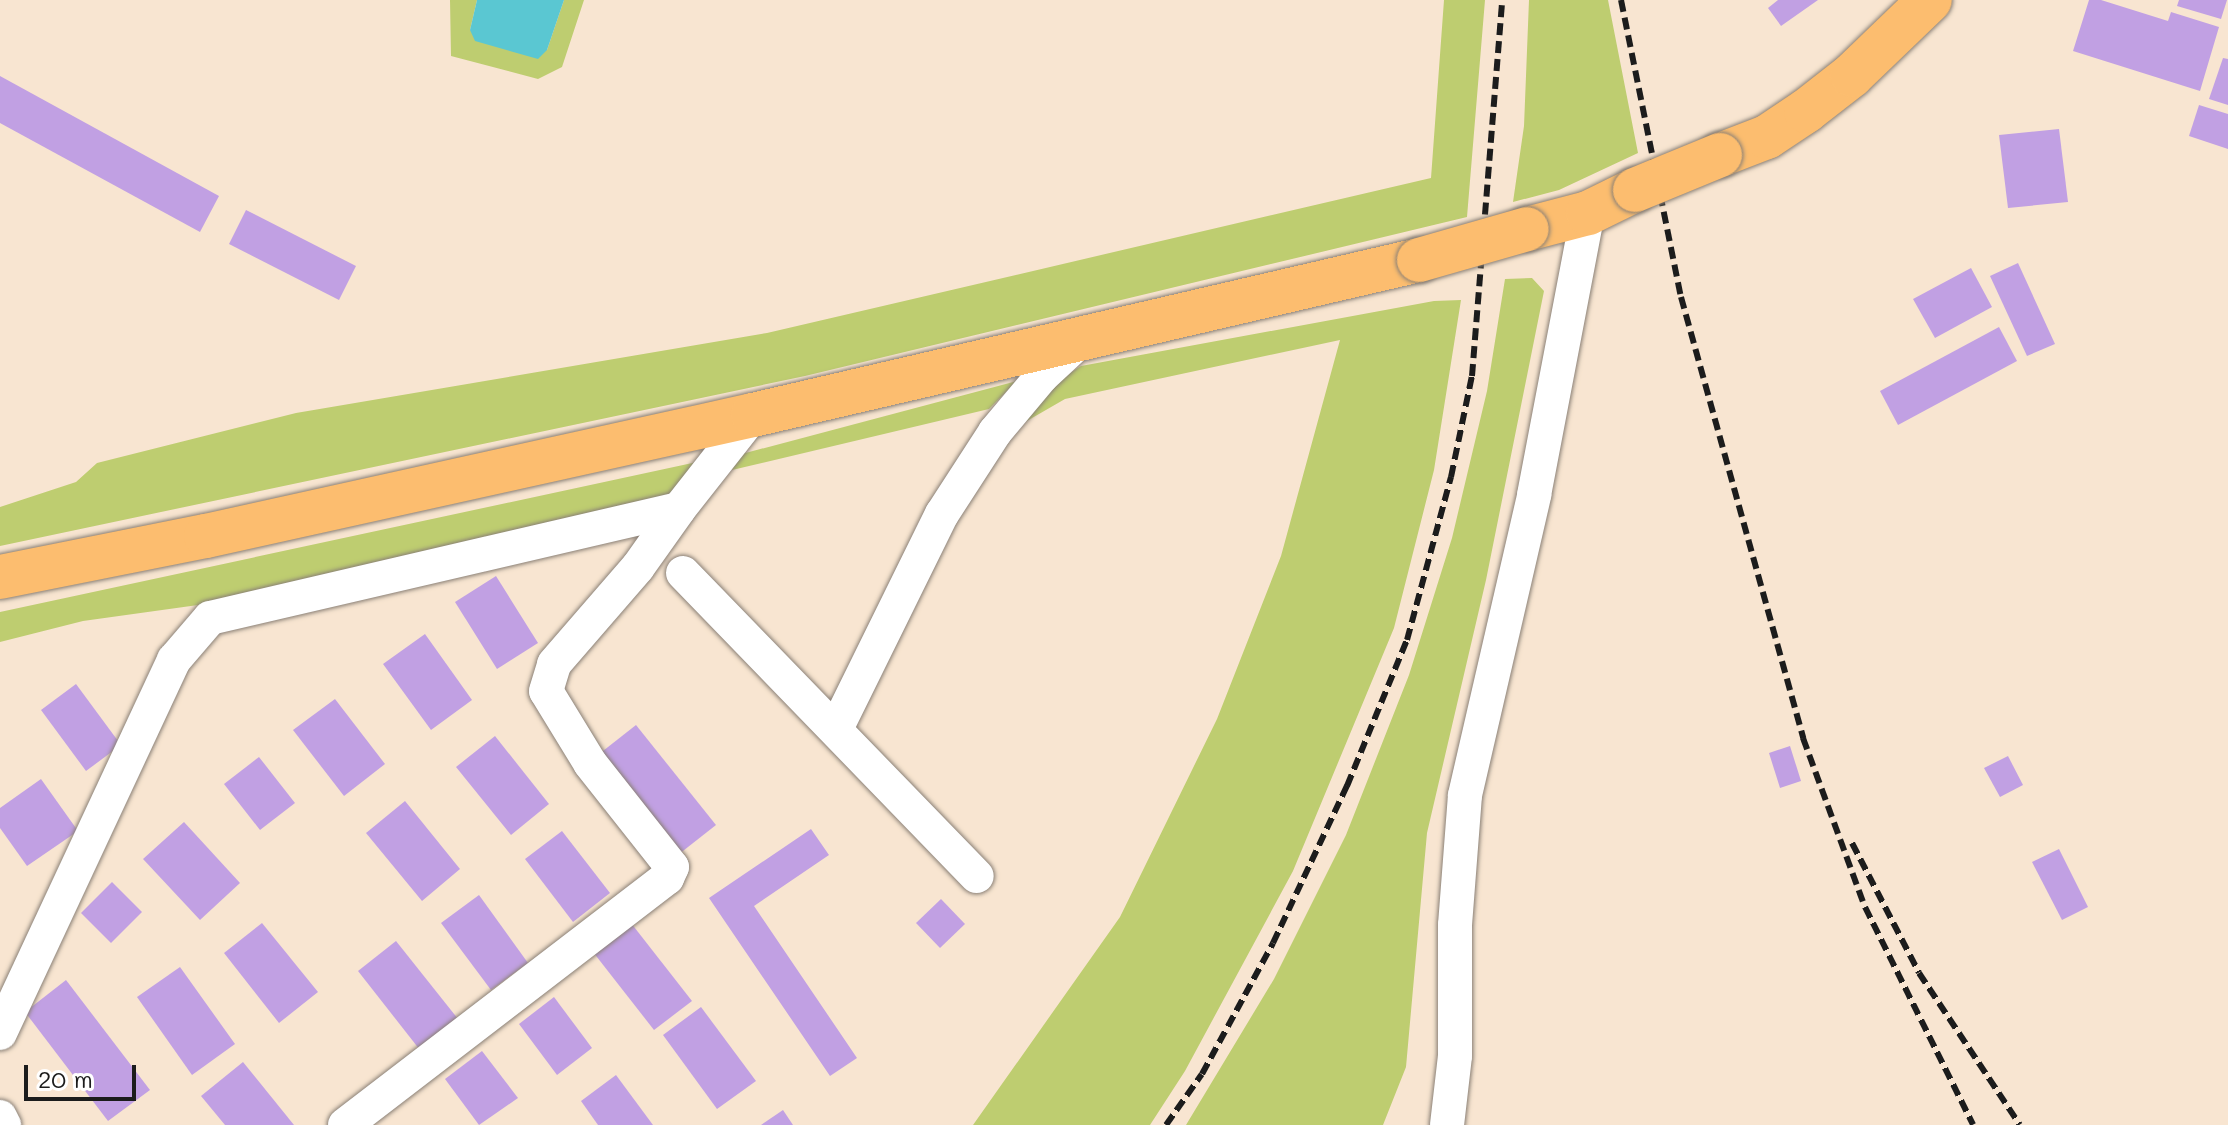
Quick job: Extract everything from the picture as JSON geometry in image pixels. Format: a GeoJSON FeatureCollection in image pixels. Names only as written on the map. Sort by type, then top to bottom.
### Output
{"type":"FeatureCollection","features":[{"type":"Feature","properties":{"kind":"main road"},"geometry":{"type":"LineString","coordinates":[[0,577],[206,536],[753,415],[1419,260],[1588,213],[1635,190],[1767,137],[1852,75],[1930,0]]}},
{"type":"Feature","properties":{"kind":"street"},"geometry":{"type":"LineString","coordinates":[[1447,1125],[1455,1056],[1455,925],[1465,795],[1534,495],[1588,213]]}},
{"type":"Feature","properties":{"kind":"street"},"geometry":{"type":"LineString","coordinates":[[836,729],[942,514],[995,432],[1042,376],[1085,336]]}},
{"type":"Feature","properties":{"kind":"street"},"geometry":{"type":"LineString","coordinates":[[345,1125],[667,878],[672,867],[590,763],[546,691],[554,664],[638,567],[753,415]]}},
{"type":"Feature","properties":{"kind":"street"},"geometry":{"type":"LineString","coordinates":[[0,1033],[174,660],[210,618],[679,509]]}},
{"type":"Feature","properties":{"kind":"street"},"geometry":{"type":"LineString","coordinates":[[683,573],[977,876]]}},
{"type":"Feature","properties":{"kind":"street"},"geometry":{"type":"LineString","coordinates":[[0,1117],[4,1125]]}},
{"type":"Feature","properties":{"kind":"green space"},"geometry":{"type":"Polygon","coordinates":[[[450,0],[477,0],[470,30],[547,50],[564,0],[584,0],[562,67],[538,79],[451,56],[450,0]]]}},
{"type":"Feature","properties":{"kind":"green space"},"geometry":{"type":"Polygon","coordinates":[[[1444,0],[1485,0],[1467,217],[805,376],[0,546],[0,507],[76,482],[97,463],[296,413],[767,333],[1431,178],[1444,0]]]}},
{"type":"Feature","properties":{"kind":"green space"},"geometry":{"type":"Polygon","coordinates":[[[1529,0],[1608,0],[1638,153],[1559,190],[1513,202],[1524,126],[1529,0]]]}},
{"type":"Feature","properties":{"kind":"green space"},"geometry":{"type":"Polygon","coordinates":[[[1532,278],[1544,291],[1486,580],[1427,833],[1406,1067],[1383,1125],[1186,1125],[1274,979],[1346,835],[1409,675],[1452,538],[1487,391],[1505,279],[1532,278]]]}},
{"type":"Feature","properties":{"kind":"green space"},"geometry":{"type":"Polygon","coordinates":[[[1461,300],[1434,470],[1394,628],[1293,871],[1185,1071],[1150,1125],[973,1125],[1120,917],[1217,719],[1281,556],[1340,340],[1065,399],[1006,433],[1059,380],[1081,366],[1434,301],[1461,300]]]}},
{"type":"Feature","properties":{"kind":"green space"},"geometry":{"type":"Polygon","coordinates":[[[1017,381],[989,409],[732,470],[738,455],[1017,381]]]}},
{"type":"Feature","properties":{"kind":"green space"},"geometry":{"type":"Polygon","coordinates":[[[697,462],[672,501],[198,605],[83,621],[0,642],[0,612],[697,462]]]}},
{"type":"Feature","properties":{"kind":"water"},"geometry":{"type":"Polygon","coordinates":[[[477,0],[564,0],[547,50],[538,59],[475,41],[470,30],[477,0]]]}},
{"type":"Feature","properties":{"kind":"building"},"geometry":{"type":"Polygon","coordinates":[[[1778,0],[1818,0],[1781,26],[1768,8],[1778,0]]]}},
{"type":"Feature","properties":{"kind":"building"},"geometry":{"type":"Polygon","coordinates":[[[2089,0],[2101,0],[2168,21],[2171,12],[2219,27],[2200,91],[2073,51],[2089,0]]]}},
{"type":"Feature","properties":{"kind":"building"},"geometry":{"type":"Polygon","coordinates":[[[2179,0],[2227,0],[2221,19],[2177,6],[2179,0]]]}},
{"type":"Feature","properties":{"kind":"building"},"geometry":{"type":"Polygon","coordinates":[[[2223,58],[2228,59],[2228,105],[2209,99],[2223,58]]]}},
{"type":"Feature","properties":{"kind":"building"},"geometry":{"type":"Polygon","coordinates":[[[0,76],[219,196],[200,232],[0,123],[0,76]]]}},
{"type":"Feature","properties":{"kind":"building"},"geometry":{"type":"Polygon","coordinates":[[[2199,105],[2228,114],[2228,149],[2189,136],[2199,105]]]}},
{"type":"Feature","properties":{"kind":"building"},"geometry":{"type":"Polygon","coordinates":[[[2059,129],[2068,202],[2008,208],[1999,135],[2059,129]]]}},
{"type":"Feature","properties":{"kind":"building"},"geometry":{"type":"Polygon","coordinates":[[[246,210],[356,266],[339,300],[229,244],[246,210]]]}},
{"type":"Feature","properties":{"kind":"building"},"geometry":{"type":"Polygon","coordinates":[[[2018,263],[2055,344],[2027,356],[1990,276],[2018,263]]]}},
{"type":"Feature","properties":{"kind":"building"},"geometry":{"type":"Polygon","coordinates":[[[1971,268],[1992,307],[1935,338],[1913,299],[1971,268]]]}},
{"type":"Feature","properties":{"kind":"building"},"geometry":{"type":"Polygon","coordinates":[[[1999,327],[2017,361],[1898,425],[1880,391],[1999,327]]]}},
{"type":"Feature","properties":{"kind":"building"},"geometry":{"type":"Polygon","coordinates":[[[496,576],[538,643],[497,669],[455,602],[496,576]]]}},
{"type":"Feature","properties":{"kind":"building"},"geometry":{"type":"Polygon","coordinates":[[[425,634],[472,700],[431,730],[383,664],[425,634]]]}},
{"type":"Feature","properties":{"kind":"building"},"geometry":{"type":"Polygon","coordinates":[[[76,684],[121,745],[86,771],[41,710],[76,684]]]}},
{"type":"Feature","properties":{"kind":"building"},"geometry":{"type":"Polygon","coordinates":[[[335,699],[385,764],[344,796],[293,730],[335,699]]]}},
{"type":"Feature","properties":{"kind":"building"},"geometry":{"type":"Polygon","coordinates":[[[636,725],[716,825],[674,858],[594,758],[636,725]]]}},
{"type":"Feature","properties":{"kind":"building"},"geometry":{"type":"Polygon","coordinates":[[[495,736],[549,804],[511,835],[456,767],[495,736]]]}},
{"type":"Feature","properties":{"kind":"building"},"geometry":{"type":"Polygon","coordinates":[[[1790,746],[1801,781],[1780,788],[1769,753],[1790,746]]]}},
{"type":"Feature","properties":{"kind":"building"},"geometry":{"type":"Polygon","coordinates":[[[2008,756],[2023,785],[2000,797],[1984,768],[2008,756]]]}},
{"type":"Feature","properties":{"kind":"building"},"geometry":{"type":"Polygon","coordinates":[[[259,757],[295,803],[260,830],[224,784],[259,757]]]}},
{"type":"Feature","properties":{"kind":"building"},"geometry":{"type":"Polygon","coordinates":[[[41,779],[78,831],[27,866],[0,828],[0,808],[41,779]]]}},
{"type":"Feature","properties":{"kind":"building"},"geometry":{"type":"Polygon","coordinates":[[[405,801],[460,869],[422,901],[366,833],[405,801]]]}},
{"type":"Feature","properties":{"kind":"building"},"geometry":{"type":"Polygon","coordinates":[[[184,822],[240,883],[200,920],[143,859],[184,822]]]}},
{"type":"Feature","properties":{"kind":"building"},"geometry":{"type":"Polygon","coordinates":[[[811,829],[829,855],[754,906],[857,1058],[830,1076],[709,898],[811,829]]]}},
{"type":"Feature","properties":{"kind":"building"},"geometry":{"type":"Polygon","coordinates":[[[562,831],[610,893],[573,922],[525,859],[562,831]]]}},
{"type":"Feature","properties":{"kind":"building"},"geometry":{"type":"Polygon","coordinates":[[[2059,849],[2088,907],[2062,920],[2032,862],[2059,849]]]}},
{"type":"Feature","properties":{"kind":"building"},"geometry":{"type":"Polygon","coordinates":[[[112,882],[142,912],[111,943],[81,913],[112,882]]]}},
{"type":"Feature","properties":{"kind":"building"},"geometry":{"type":"Polygon","coordinates":[[[479,895],[528,963],[491,990],[441,923],[479,895]]]}},
{"type":"Feature","properties":{"kind":"building"},"geometry":{"type":"Polygon","coordinates":[[[941,899],[965,924],[940,948],[916,923],[941,899]]]}},
{"type":"Feature","properties":{"kind":"building"},"geometry":{"type":"Polygon","coordinates":[[[262,923],[318,992],[279,1023],[224,953],[262,923]]]}},
{"type":"Feature","properties":{"kind":"building"},"geometry":{"type":"Polygon","coordinates":[[[631,923],[692,1001],[654,1030],[593,952],[631,923]]]}},
{"type":"Feature","properties":{"kind":"building"},"geometry":{"type":"Polygon","coordinates":[[[396,941],[466,1029],[427,1059],[358,971],[396,941]]]}},
{"type":"Feature","properties":{"kind":"building"},"geometry":{"type":"Polygon","coordinates":[[[180,967],[235,1044],[192,1075],[137,997],[180,967]]]}},
{"type":"Feature","properties":{"kind":"building"},"geometry":{"type":"Polygon","coordinates":[[[66,980],[150,1090],[108,1121],[25,1012],[66,980]]]}},
{"type":"Feature","properties":{"kind":"building"},"geometry":{"type":"Polygon","coordinates":[[[554,997],[592,1048],[557,1075],[519,1024],[554,997]]]}},
{"type":"Feature","properties":{"kind":"building"},"geometry":{"type":"Polygon","coordinates":[[[701,1007],[756,1081],[717,1109],[663,1035],[701,1007]]]}},
{"type":"Feature","properties":{"kind":"building"},"geometry":{"type":"Polygon","coordinates":[[[482,1051],[518,1098],[479,1125],[445,1079],[482,1051]]]}},
{"type":"Feature","properties":{"kind":"building"},"geometry":{"type":"Polygon","coordinates":[[[243,1062],[294,1125],[225,1125],[201,1096],[243,1062]]]}},
{"type":"Feature","properties":{"kind":"building"},"geometry":{"type":"Polygon","coordinates":[[[616,1075],[653,1125],[598,1125],[581,1101],[616,1075]]]}},
{"type":"Feature","properties":{"kind":"building"},"geometry":{"type":"Polygon","coordinates":[[[783,1110],[793,1125],[761,1125],[783,1110]]]}},
{"type":"Feature","properties":{"kind":"railway"},"geometry":{"type":"LineString","coordinates":[[1166,1125],[1202,1074],[1273,943],[1347,786],[1407,640],[1451,477],[1472,376],[1502,0]]}},
{"type":"Feature","properties":{"kind":"railway"},"geometry":{"type":"LineString","coordinates":[[1621,0],[1681,297],[1803,738],[1865,907],[1973,1125]]}},
{"type":"Feature","properties":{"kind":"railway"},"geometry":{"type":"LineString","coordinates":[[1852,843],[1919,973],[2020,1125]]}}]}
